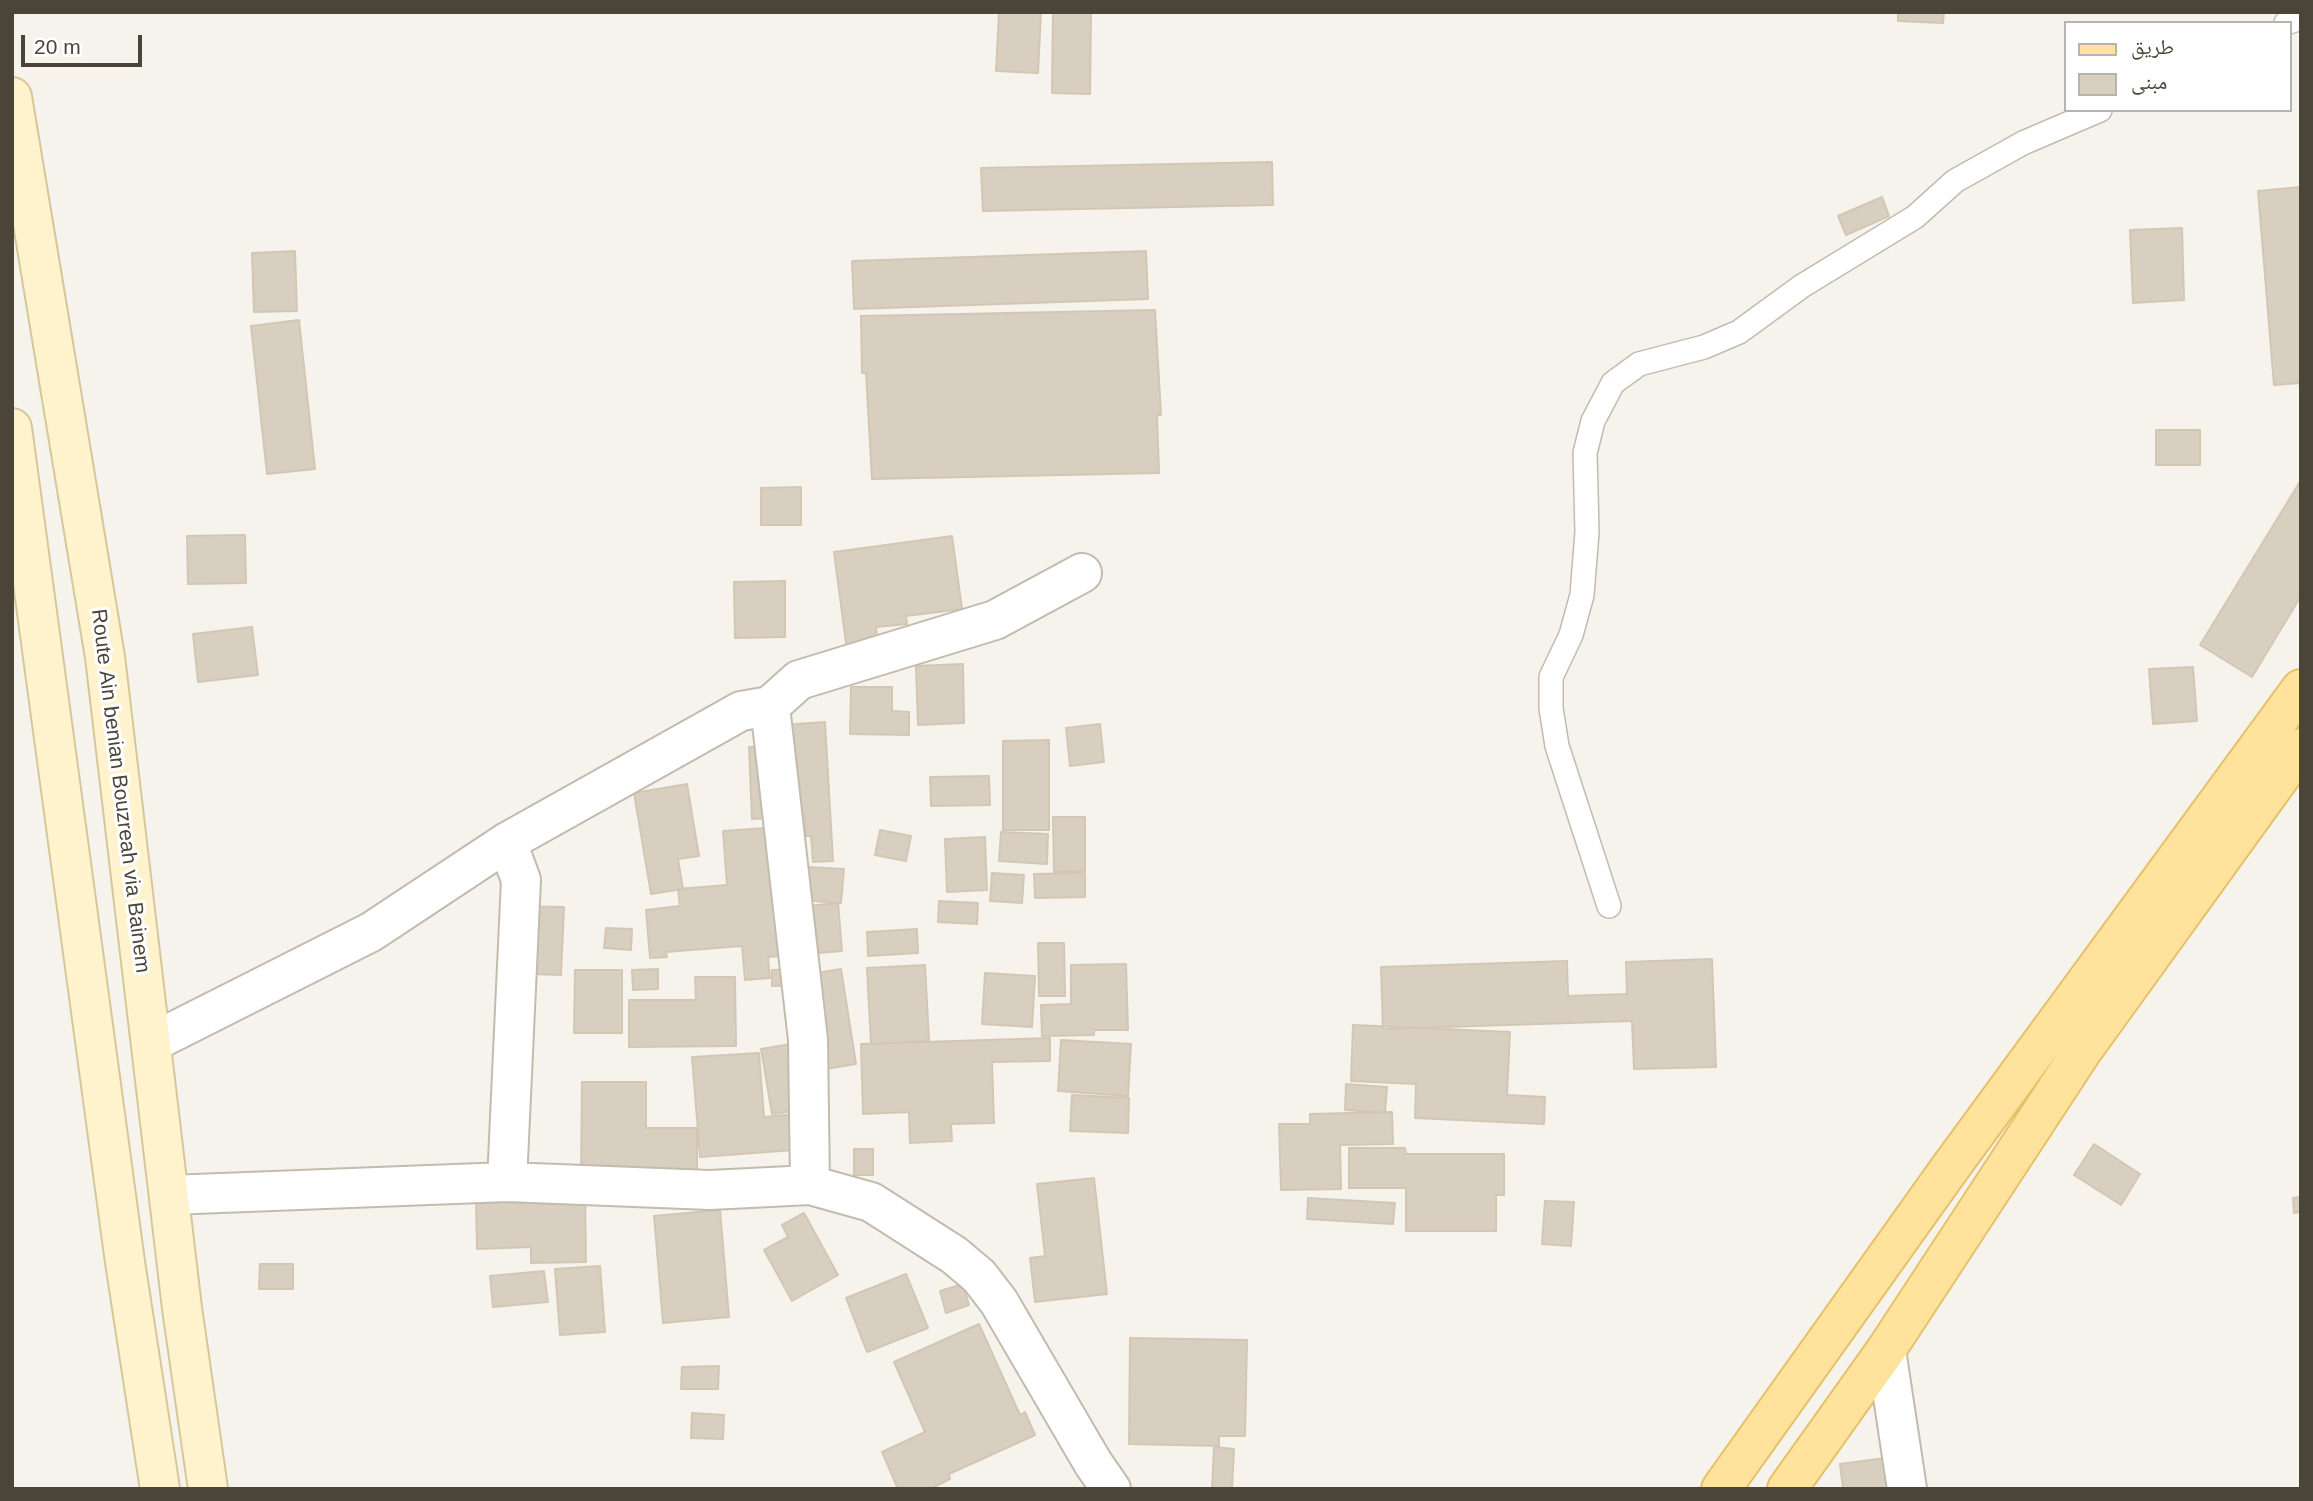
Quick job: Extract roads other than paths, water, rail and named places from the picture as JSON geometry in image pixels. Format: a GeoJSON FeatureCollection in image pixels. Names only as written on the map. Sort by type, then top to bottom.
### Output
{"type":"FeatureCollection","features":[{"type":"Feature","properties":{"kind":"main road","name":"Route Ain benian Bouzreah via Bainem"},"geometry":{"type":"LineString","coordinates":[[12,97],[105,657],[169,1195],[208,1489]]}},
{"type":"Feature","properties":{"kind":"main road"},"geometry":{"type":"LineString","coordinates":[[13,432],[125,1262],[160,1489]]}},
{"type":"Feature","properties":{"kind":"main road"},"geometry":{"type":"LineString","coordinates":[[1721,1489],[1950,1168],[2301,689]]}},
{"type":"Feature","properties":{"kind":"main road"},"geometry":{"type":"LineString","coordinates":[[1787,1489],[1886,1350],[2082,1051],[2301,748]]}},
{"type":"Feature","properties":{"kind":"street"},"geometry":{"type":"LineString","coordinates":[[151,1043],[371,932],[507,842],[741,711],[770,706],[799,680],[995,620],[1082,573]]}},
{"type":"Feature","properties":{"kind":"street"},"geometry":{"type":"LineString","coordinates":[[770,706],[807,1040],[810,1185]]}},
{"type":"Feature","properties":{"kind":"street"},"geometry":{"type":"LineString","coordinates":[[507,842],[521,880],[507,1182]]}},
{"type":"Feature","properties":{"kind":"street"},"geometry":{"type":"LineString","coordinates":[[169,1195],[507,1182],[710,1191],[810,1185],[871,1202],[954,1255],[979,1276],[999,1302],[1111,1489]]}},
{"type":"Feature","properties":{"kind":"street"},"geometry":{"type":"LineString","coordinates":[[1886,1350],[1906,1489]]}},
{"type":"Feature","properties":{"kind":"lane"},"geometry":{"type":"LineString","coordinates":[[1609,906],[1557,746],[1551,708],[1552,677],[1571,635],[1582,595],[1587,532],[1585,453],[1593,421],[1613,383],[1639,364],[1704,347],[1739,332],[1801,286],[1915,217],[1955,181],[2023,143],[2094,112]]}}]}
